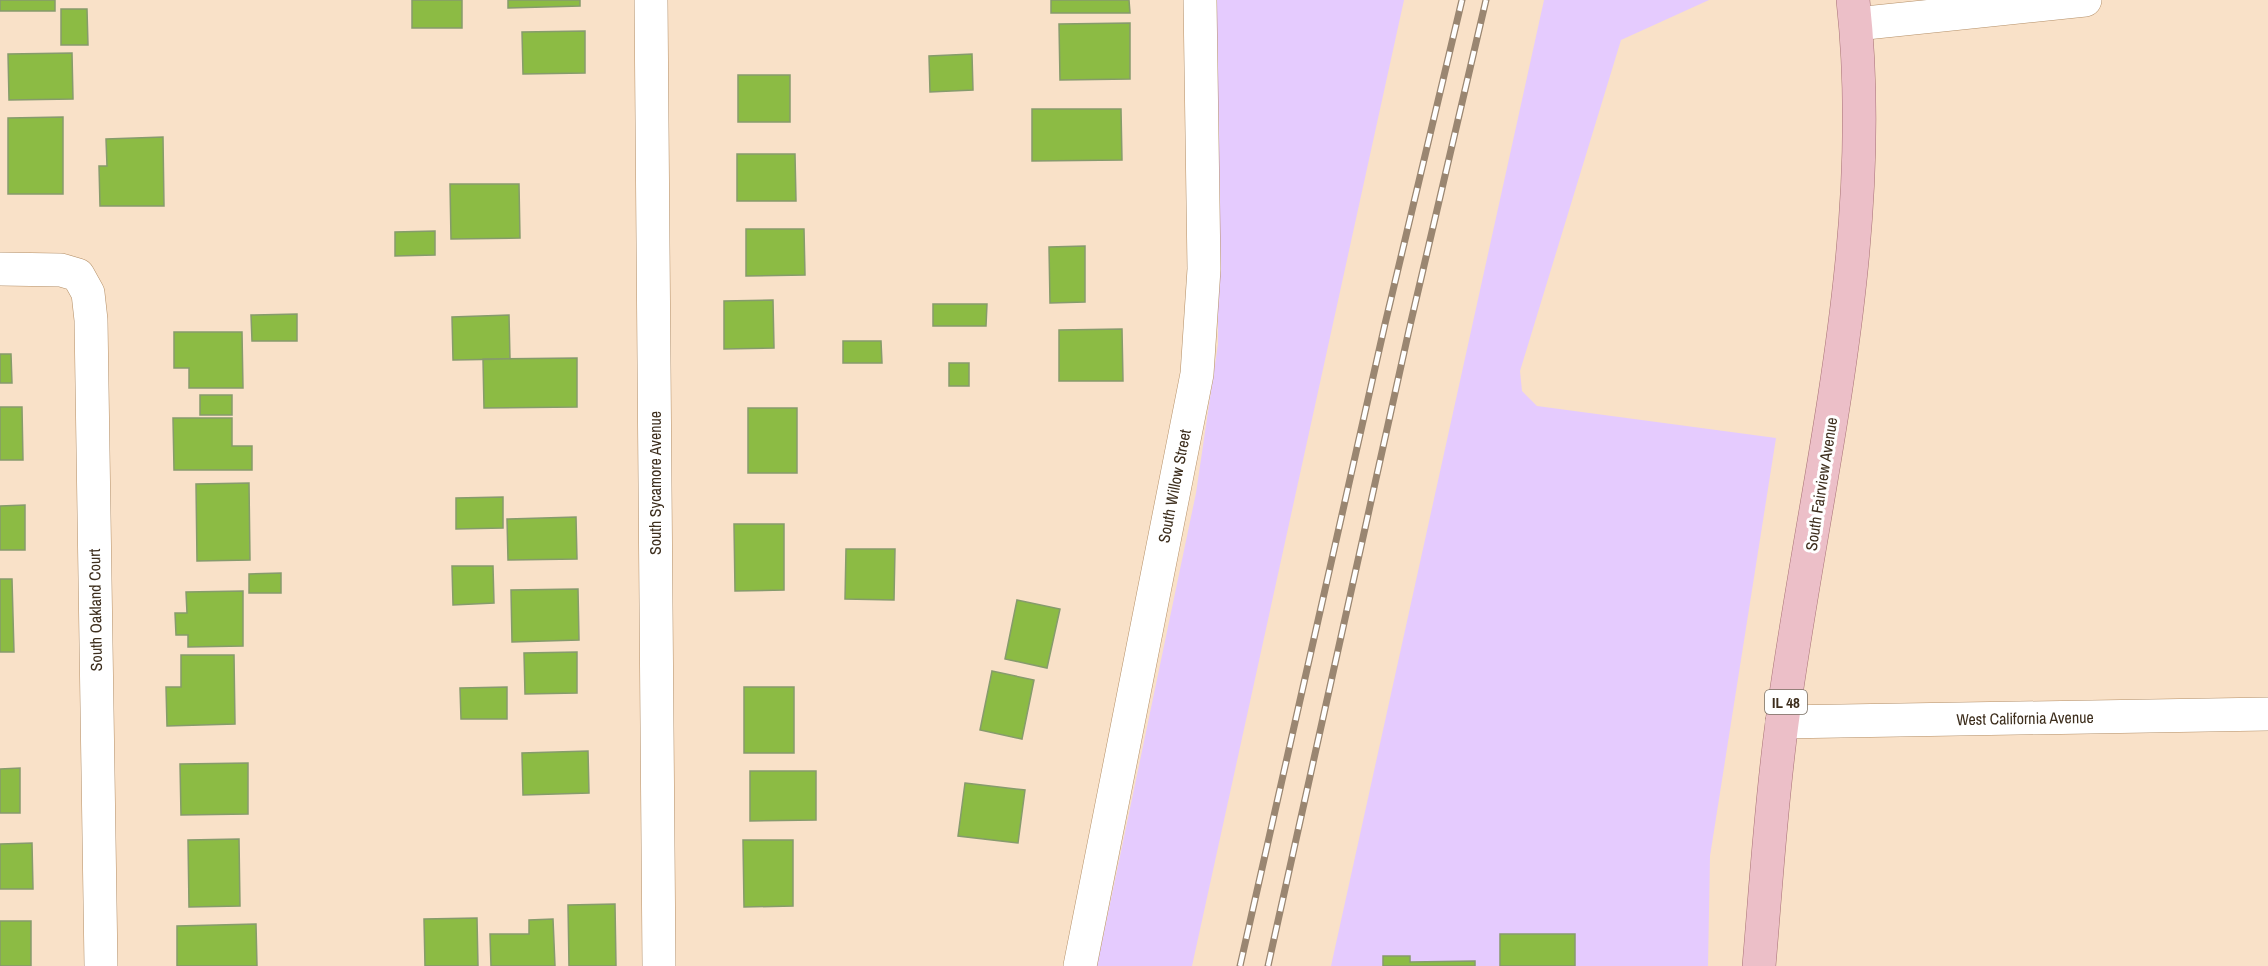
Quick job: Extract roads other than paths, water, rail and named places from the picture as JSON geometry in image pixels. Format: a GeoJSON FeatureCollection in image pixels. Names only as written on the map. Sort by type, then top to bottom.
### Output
{"type":"FeatureCollection","features":[{"type":"Feature","properties":{"kind":"main road","name":"South Fairview Avenue"},"geometry":{"type":"LineString","coordinates":[[1759,966],[1782,722],[1829,440],[1855,252],[1861,133],[1854,12]]}},
{"type":"Feature","properties":{"kind":"street","name":"South Sycamore Avenue"},"geometry":{"type":"LineString","coordinates":[[651,0],[659,966]]}},
{"type":"Feature","properties":{"kind":"street","name":"South Willow Street"},"geometry":{"type":"LineString","coordinates":[[1080,966],[1197,374],[1204,269],[1200,0]]}},
{"type":"Feature","properties":{"kind":"street"},"geometry":{"type":"LineString","coordinates":[[1854,12],[2085,0]]}},
{"type":"Feature","properties":{"kind":"street","name":"South Oakland Court"},"geometry":{"type":"LineString","coordinates":[[0,269],[61,270],[78,275],[88,293],[91,320],[101,966]]}},
{"type":"Feature","properties":{"kind":"street","name":"West California Avenue"},"geometry":{"type":"LineString","coordinates":[[1782,722],[2268,714]]}},
{"type":"Feature","properties":{"kind":"railway"},"geometry":{"type":"LineString","coordinates":[[1240,966],[1385,324],[1462,0]]}},
{"type":"Feature","properties":{"kind":"railway"},"geometry":{"type":"LineString","coordinates":[[1268,966],[1409,330],[1486,0]]}}]}
